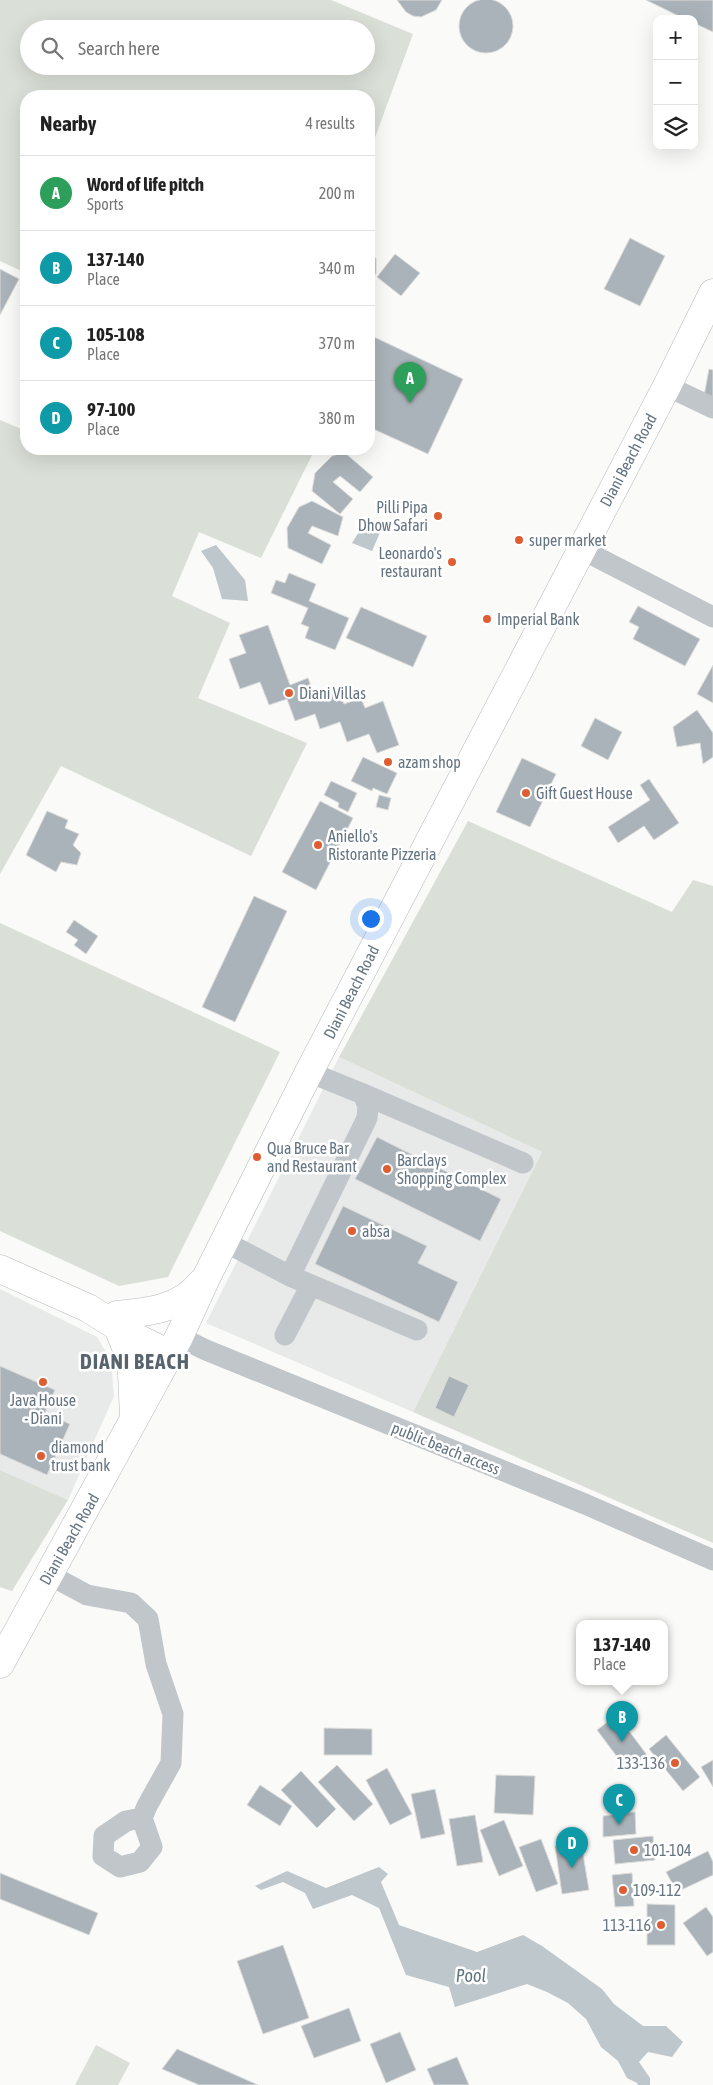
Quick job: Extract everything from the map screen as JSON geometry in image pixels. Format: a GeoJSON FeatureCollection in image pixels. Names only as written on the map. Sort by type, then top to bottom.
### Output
{"type":"FeatureCollection","features":[{"type":"Feature","properties":{"kind":"main road","name":"Diani Beach Road"},"geometry":{"type":"LineString","coordinates":[[0,1664],[174,1345],[309,1072],[667,386],[713,293]]}},
{"type":"Feature","properties":{"kind":"main road"},"geometry":{"type":"LineString","coordinates":[[0,1269],[117,1320],[133,1336],[174,1345]]}},
{"type":"Feature","properties":{"kind":"main road"},"geometry":{"type":"LineString","coordinates":[[117,1320],[164,1308],[192,1293],[207,1276]]}},
{"type":"Feature","properties":{"kind":"main road"},"geometry":{"type":"LineString","coordinates":[[117,1320],[128,1352],[132,1372],[134,1416]]}},
{"type":"Feature","properties":{"kind":"street"},"geometry":{"type":"LineString","coordinates":[[667,386],[713,408]]}},
{"type":"Feature","properties":{"kind":"street"},"geometry":{"type":"LineString","coordinates":[[581,549],[713,616]]}},
{"type":"Feature","properties":{"kind":"street"},"geometry":{"type":"LineString","coordinates":[[309,1072],[522,1163]]}},
{"type":"Feature","properties":{"kind":"street"},"geometry":{"type":"LineString","coordinates":[[290,1276],[367,1118],[368,1106],[363,1094]]}},
{"type":"Feature","properties":{"kind":"street"},"geometry":{"type":"LineString","coordinates":[[225,1242],[290,1276],[417,1330]]}},
{"type":"Feature","properties":{"kind":"street"},"geometry":{"type":"LineString","coordinates":[[285,1334],[311,1285]]}},
{"type":"Feature","properties":{"kind":"street","name":"public beach access"},"geometry":{"type":"LineString","coordinates":[[174,1345],[206,1350],[566,1497],[713,1560]]}},
{"type":"Feature","properties":{"kind":"street"},"geometry":{"type":"LineString","coordinates":[[48,1574],[87,1595],[130,1603],[148,1619],[156,1664],[174,1714],[171,1763],[146,1806],[142,1818]]}},
{"type":"Feature","properties":{"kind":"shaded area"},"geometry":{"type":"Polygon","coordinates":[[[0,0],[331,0],[413,34],[375,138],[375,90],[20,90],[20,270],[0,261],[0,0]]]}},
{"type":"Feature","properties":{"kind":"shaded area"},"geometry":{"type":"Polygon","coordinates":[[[0,420],[20,428],[20,455],[312,455],[261,558],[199,532],[172,596],[230,623],[198,698],[307,743],[251,856],[61,766],[0,874],[0,420]]]}},
{"type":"Feature","properties":{"kind":"shaded area"},"geometry":{"type":"Polygon","coordinates":[[[468,821],[672,912],[693,880],[713,886],[713,1543],[413,1412],[542,1152],[339,1057],[468,821]]]}},
{"type":"Feature","properties":{"kind":"shaded area"},"geometry":{"type":"Polygon","coordinates":[[[0,923],[280,1052],[168,1277],[119,1286],[0,1231],[0,923]]]}},
{"type":"Feature","properties":{"kind":"shaded area"},"geometry":{"type":"Polygon","coordinates":[[[339,1057],[542,1152],[413,1412],[206,1323],[339,1057]]]}},
{"type":"Feature","properties":{"kind":"shaded area"},"geometry":{"type":"Polygon","coordinates":[[[0,1289],[97,1337],[111,1361],[114,1396],[68,1500],[0,1470],[0,1289]]]}},
{"type":"Feature","properties":{"kind":"shaded area"},"geometry":{"type":"Polygon","coordinates":[[[0,1470],[68,1500],[12,1591],[0,1587],[0,1470]]]}},
{"type":"Feature","properties":{"kind":"shaded area"},"geometry":{"type":"Polygon","coordinates":[[[96,2045],[130,2063],[118,2085],[75,2085],[96,2045]]]}},
{"type":"Feature","properties":{"kind":"water"},"geometry":{"type":"Polygon","coordinates":[[[367,519],[382,528],[372,551],[352,543],[367,519]]]}},
{"type":"Feature","properties":{"kind":"water"},"geometry":{"type":"Polygon","coordinates":[[[216,545],[245,580],[248,601],[222,599],[213,568],[201,551],[216,545]]]}},
{"type":"Feature","properties":{"kind":"water","name":"Pool"},"geometry":{"type":"Polygon","coordinates":[[[379,1867],[388,1874],[381,1882],[399,1925],[477,1952],[523,1935],[542,1946],[602,1989],[614,2004],[643,2026],[666,2026],[683,2042],[672,2057],[648,2052],[639,2062],[650,2078],[650,2085],[638,2085],[627,2078],[618,2061],[601,2047],[586,2019],[568,2003],[547,1992],[527,1984],[455,2007],[449,1987],[406,1975],[379,1908],[352,1895],[313,1909],[305,1893],[283,1882],[261,1890],[255,1886],[287,1871],[326,1888],[379,1867]]]}},
{"type":"Feature","properties":{"kind":"building"},"geometry":{"type":"Polygon","coordinates":[[[486,-1],[496,1],[505,7],[511,16],[513,26],[511,36],[505,45],[496,51],[486,53],[476,51],[467,45],[461,36],[459,26],[461,16],[467,7],[476,1],[486,-1]]]}},
{"type":"Feature","properties":{"kind":"building"},"geometry":{"type":"Polygon","coordinates":[[[397,0],[442,0],[436,10],[421,17],[413,16],[406,12],[397,0]]]}},
{"type":"Feature","properties":{"kind":"building"},"geometry":{"type":"Polygon","coordinates":[[[646,0],[713,0],[713,32],[698,25],[698,15],[677,15],[646,0]]]}},
{"type":"Feature","properties":{"kind":"building"},"geometry":{"type":"Polygon","coordinates":[[[630,238],[665,256],[640,306],[604,289],[630,238]]]}},
{"type":"Feature","properties":{"kind":"building"},"geometry":{"type":"Polygon","coordinates":[[[395,254],[420,273],[401,296],[377,277],[395,254]]]}},
{"type":"Feature","properties":{"kind":"building"},"geometry":{"type":"Polygon","coordinates":[[[375,258],[376,258],[375,274],[375,258]]]}},
{"type":"Feature","properties":{"kind":"building"},"geometry":{"type":"Polygon","coordinates":[[[0,269],[19,279],[0,315],[0,269]]]}},
{"type":"Feature","properties":{"kind":"building"},"geometry":{"type":"Polygon","coordinates":[[[375,337],[463,379],[428,454],[375,430],[375,337]]]}},
{"type":"Feature","properties":{"kind":"building"},"geometry":{"type":"Polygon","coordinates":[[[709,369],[713,370],[713,397],[704,396],[709,369]]]}},
{"type":"Feature","properties":{"kind":"building"},"geometry":{"type":"Polygon","coordinates":[[[347,455],[373,477],[360,492],[340,476],[333,482],[353,499],[340,514],[312,491],[315,473],[332,456],[347,455]]]}},
{"type":"Feature","properties":{"kind":"building"},"geometry":{"type":"Polygon","coordinates":[[[312,501],[343,517],[338,536],[312,526],[308,533],[331,545],[322,564],[288,548],[287,528],[299,507],[312,501]]]}},
{"type":"Feature","properties":{"kind":"building"},"geometry":{"type":"Polygon","coordinates":[[[289,573],[316,584],[309,601],[349,618],[335,650],[305,638],[309,627],[301,624],[308,608],[271,593],[276,580],[285,583],[289,573]]]}},
{"type":"Feature","properties":{"kind":"building"},"geometry":{"type":"Polygon","coordinates":[[[638,606],[700,639],[685,666],[633,639],[639,627],[629,622],[638,606]]]}},
{"type":"Feature","properties":{"kind":"building"},"geometry":{"type":"Polygon","coordinates":[[[361,607],[427,636],[413,667],[346,638],[361,607]]]}},
{"type":"Feature","properties":{"kind":"building","name":"Diani Villas"},"geometry":{"type":"Polygon","coordinates":[[[268,625],[290,685],[308,678],[315,697],[338,688],[344,704],[361,698],[365,708],[383,701],[399,745],[377,753],[369,734],[347,742],[340,722],[320,729],[315,714],[295,721],[287,699],[269,705],[260,682],[240,689],[229,659],[246,653],[239,635],[268,625]]]}},
{"type":"Feature","properties":{"kind":"building"},"geometry":{"type":"Polygon","coordinates":[[[713,665],[713,703],[697,694],[713,665]]]}},
{"type":"Feature","properties":{"kind":"building"},"geometry":{"type":"Polygon","coordinates":[[[697,710],[713,733],[713,757],[703,764],[700,743],[677,747],[673,727],[697,710]]]}},
{"type":"Feature","properties":{"kind":"building"},"geometry":{"type":"Polygon","coordinates":[[[595,718],[622,732],[608,760],[581,746],[595,718]]]}},
{"type":"Feature","properties":{"kind":"building"},"geometry":{"type":"Polygon","coordinates":[[[363,757],[397,773],[387,794],[373,788],[372,791],[351,781],[363,757]]]}},
{"type":"Feature","properties":{"kind":"building","name":"Gift Guest House"},"geometry":{"type":"Polygon","coordinates":[[[522,758],[556,774],[530,827],[496,812],[522,758]]]}},
{"type":"Feature","properties":{"kind":"building"},"geometry":{"type":"Polygon","coordinates":[[[649,779],[679,823],[654,840],[644,826],[618,843],[608,827],[650,800],[640,785],[649,779]]]}},
{"type":"Feature","properties":{"kind":"building"},"geometry":{"type":"Polygon","coordinates":[[[331,781],[357,793],[348,812],[338,807],[339,803],[324,795],[331,781]]]}},
{"type":"Feature","properties":{"kind":"building"},"geometry":{"type":"Polygon","coordinates":[[[379,795],[391,798],[388,810],[376,807],[379,795]]]}},
{"type":"Feature","properties":{"kind":"building","name":"Aniello's Ristorante Pizzeria"},"geometry":{"type":"Polygon","coordinates":[[[320,801],[353,818],[316,890],[282,872],[320,801]]]}},
{"type":"Feature","properties":{"kind":"building"},"geometry":{"type":"Polygon","coordinates":[[[47,811],[68,820],[65,828],[79,834],[73,845],[81,853],[77,865],[61,862],[56,872],[26,855],[47,811]]]}},
{"type":"Feature","properties":{"kind":"building"},"geometry":{"type":"Polygon","coordinates":[[[254,896],[287,911],[235,1022],[202,1007],[254,896]]]}},
{"type":"Feature","properties":{"kind":"building"},"geometry":{"type":"Polygon","coordinates":[[[74,920],[98,936],[86,954],[74,945],[78,940],[66,932],[74,920]]]}},
{"type":"Feature","properties":{"kind":"building"},"geometry":{"type":"Polygon","coordinates":[[[377,1137],[501,1199],[480,1241],[355,1179],[377,1137]]]}},
{"type":"Feature","properties":{"kind":"building"},"geometry":{"type":"Polygon","coordinates":[[[343,1206],[427,1246],[418,1263],[458,1282],[439,1322],[315,1264],[343,1206]]]}},
{"type":"Feature","properties":{"kind":"building"},"geometry":{"type":"Polygon","coordinates":[[[0,1366],[55,1390],[45,1413],[70,1424],[47,1475],[0,1454],[0,1366]]]}},
{"type":"Feature","properties":{"kind":"building"},"geometry":{"type":"Polygon","coordinates":[[[449,1376],[469,1385],[454,1417],[435,1408],[449,1376]]]}},
{"type":"Feature","properties":{"kind":"building"},"geometry":{"type":"Polygon","coordinates":[[[617,1715],[647,1755],[627,1770],[597,1730],[617,1715]]]}},
{"type":"Feature","properties":{"kind":"building"},"geometry":{"type":"Polygon","coordinates":[[[324,1728],[372,1729],[372,1755],[324,1755],[324,1728]]]}},
{"type":"Feature","properties":{"kind":"building","name":"133-136"},"geometry":{"type":"Polygon","coordinates":[[[666,1735],[700,1777],[683,1791],[649,1749],[666,1735]]]}},
{"type":"Feature","properties":{"kind":"building"},"geometry":{"type":"Polygon","coordinates":[[[713,1760],[713,1787],[701,1767],[713,1760]]]}},
{"type":"Feature","properties":{"kind":"building"},"geometry":{"type":"Polygon","coordinates":[[[337,1765],[373,1804],[354,1821],[318,1782],[337,1765]]]}},
{"type":"Feature","properties":{"kind":"building"},"geometry":{"type":"Polygon","coordinates":[[[387,1768],[412,1814],[390,1825],[366,1780],[387,1768]]]}},
{"type":"Feature","properties":{"kind":"building"},"geometry":{"type":"Polygon","coordinates":[[[301,1771],[336,1809],[317,1828],[281,1790],[301,1771]]]}},
{"type":"Feature","properties":{"kind":"building"},"geometry":{"type":"Polygon","coordinates":[[[496,1775],[535,1776],[533,1815],[494,1813],[496,1775]]]}},
{"type":"Feature","properties":{"kind":"building"},"geometry":{"type":"Polygon","coordinates":[[[260,1785],[292,1806],[280,1826],[247,1805],[260,1785]]]}},
{"type":"Feature","properties":{"kind":"building"},"geometry":{"type":"Polygon","coordinates":[[[435,1789],[445,1834],[421,1839],[411,1794],[435,1789]]]}},
{"type":"Feature","properties":{"kind":"building"},"geometry":{"type":"Polygon","coordinates":[[[635,1812],[636,1834],[603,1837],[603,1816],[635,1812]]]}},
{"type":"Feature","properties":{"kind":"building"},"geometry":{"type":"Polygon","coordinates":[[[475,1815],[483,1862],[457,1866],[449,1819],[475,1815]]]}},
{"type":"Feature","properties":{"kind":"building"},"geometry":{"type":"Polygon","coordinates":[[[504,1820],[523,1866],[499,1876],[480,1830],[504,1820]]]}},
{"type":"Feature","properties":{"kind":"building","name":"101-104"},"geometry":{"type":"Polygon","coordinates":[[[653,1836],[655,1860],[615,1864],[613,1840],[653,1836]]]}},
{"type":"Feature","properties":{"kind":"building"},"geometry":{"type":"Polygon","coordinates":[[[541,1839],[558,1884],[536,1892],[519,1847],[541,1839]]]}},
{"type":"Feature","properties":{"kind":"building"},"geometry":{"type":"Polygon","coordinates":[[[581,1842],[589,1890],[562,1894],[555,1846],[581,1842]]]}},
{"type":"Feature","properties":{"kind":"building"},"geometry":{"type":"Polygon","coordinates":[[[708,1851],[713,1862],[713,1875],[677,1892],[666,1872],[708,1851]]]}},
{"type":"Feature","properties":{"kind":"building"},"geometry":{"type":"Polygon","coordinates":[[[0,1873],[98,1913],[89,1935],[0,1899],[0,1873]]]}},
{"type":"Feature","properties":{"kind":"building","name":"109-112"},"geometry":{"type":"Polygon","coordinates":[[[632,1873],[634,1906],[615,1907],[612,1875],[632,1873]]]}},
{"type":"Feature","properties":{"kind":"building","name":"113-116"},"geometry":{"type":"Polygon","coordinates":[[[647,1904],[675,1905],[675,1945],[647,1945],[647,1904]]]}},
{"type":"Feature","properties":{"kind":"building"},"geometry":{"type":"Polygon","coordinates":[[[706,1907],[713,1917],[713,1952],[707,1956],[683,1923],[706,1907]]]}},
{"type":"Feature","properties":{"kind":"building"},"geometry":{"type":"Polygon","coordinates":[[[283,1945],[309,2018],[263,2034],[237,1961],[283,1945]]]}},
{"type":"Feature","properties":{"kind":"building"},"geometry":{"type":"Polygon","coordinates":[[[349,2008],[361,2041],[314,2058],[301,2026],[349,2008]]]}},
{"type":"Feature","properties":{"kind":"building"},"geometry":{"type":"Polygon","coordinates":[[[400,2032],[416,2070],[386,2083],[370,2044],[400,2032]]]}},
{"type":"Feature","properties":{"kind":"building"},"geometry":{"type":"Polygon","coordinates":[[[177,2049],[258,2085],[199,2085],[162,2069],[177,2049]]]}},
{"type":"Feature","properties":{"kind":"building"},"geometry":{"type":"Polygon","coordinates":[[[457,2057],[469,2085],[434,2085],[427,2069],[457,2057]]]}},
{"type":"Feature","properties":{"kind":"place","name":"Word of life pitch"},"geometry":{"type":"Point","coordinates":[410,403]}},
{"type":"Feature","properties":{"kind":"place","name":"Pilli Pipa Dhow Safari"},"geometry":{"type":"Point","coordinates":[438,516]}},
{"type":"Feature","properties":{"kind":"place","name":"super market"},"geometry":{"type":"Point","coordinates":[519,540]}},
{"type":"Feature","properties":{"kind":"place","name":"Leonardo's restaurant"},"geometry":{"type":"Point","coordinates":[452,562]}},
{"type":"Feature","properties":{"kind":"place","name":"Imperial Bank"},"geometry":{"type":"Point","coordinates":[487,619]}},
{"type":"Feature","properties":{"kind":"place","name":"Diani Villas"},"geometry":{"type":"Point","coordinates":[289,693]}},
{"type":"Feature","properties":{"kind":"place","name":"azam shop"},"geometry":{"type":"Point","coordinates":[388,762]}},
{"type":"Feature","properties":{"kind":"place","name":"Gift Guest House"},"geometry":{"type":"Point","coordinates":[526,793]}},
{"type":"Feature","properties":{"kind":"place","name":"Aniello's Ristorante Pizzeria"},"geometry":{"type":"Point","coordinates":[318,845]}},
{"type":"Feature","properties":{"kind":"place","name":"Qua Bruce Bar and Restaurant"},"geometry":{"type":"Point","coordinates":[257,1157]}},
{"type":"Feature","properties":{"kind":"place","name":"Barclays Shopping Complex"},"geometry":{"type":"Point","coordinates":[387,1169]}},
{"type":"Feature","properties":{"kind":"place","name":"absa"},"geometry":{"type":"Point","coordinates":[352,1231]}},
{"type":"Feature","properties":{"kind":"place","name":"Java House - Diani"},"geometry":{"type":"Point","coordinates":[43,1382]}},
{"type":"Feature","properties":{"kind":"place","name":"diamond trust bank"},"geometry":{"type":"Point","coordinates":[41,1456]}},
{"type":"Feature","properties":{"kind":"place","name":"137-140"},"geometry":{"type":"Point","coordinates":[622,1742]}},
{"type":"Feature","properties":{"kind":"place","name":"133-136"},"geometry":{"type":"Point","coordinates":[675,1763]}},
{"type":"Feature","properties":{"kind":"place","name":"105-108"},"geometry":{"type":"Point","coordinates":[619,1825]}},
{"type":"Feature","properties":{"kind":"place","name":"101-104"},"geometry":{"type":"Point","coordinates":[634,1850]}},
{"type":"Feature","properties":{"kind":"place","name":"97-100"},"geometry":{"type":"Point","coordinates":[572,1868]}},
{"type":"Feature","properties":{"kind":"place","name":"109-112"},"geometry":{"type":"Point","coordinates":[623,1890]}},
{"type":"Feature","properties":{"kind":"place","name":"113-116"},"geometry":{"type":"Point","coordinates":[661,1925]}},
{"type":"Feature","properties":{"kind":"district","name":"DIANI BEACH"},"geometry":{"type":"Point","coordinates":[135,1361]}}]}
